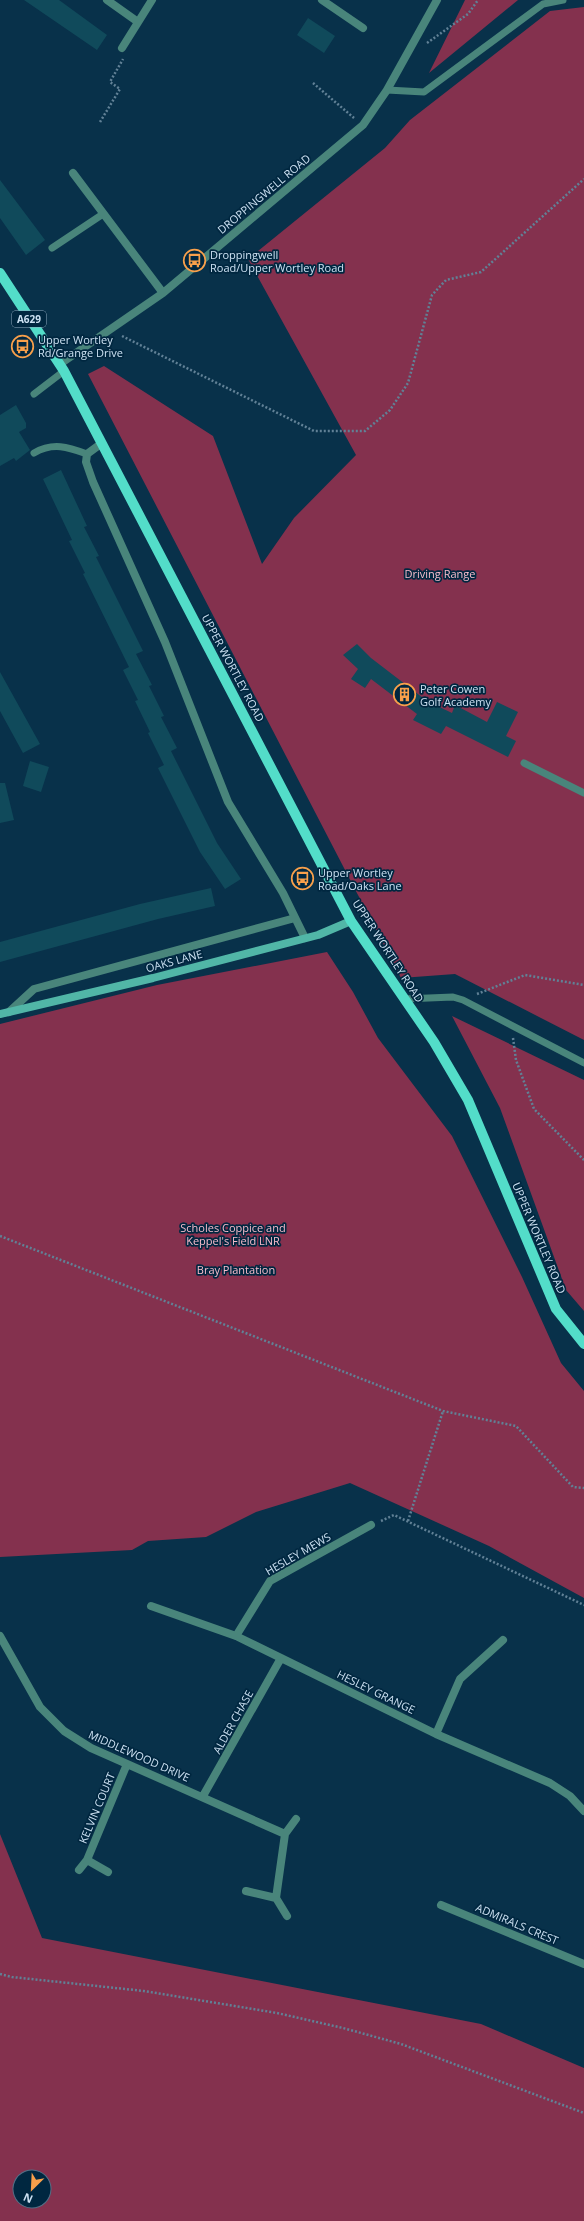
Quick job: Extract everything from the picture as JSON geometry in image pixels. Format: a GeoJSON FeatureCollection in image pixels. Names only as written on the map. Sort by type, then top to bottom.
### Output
{"type":"FeatureCollection","features":[{"type":"Feature","properties":{"kind":"main road","name":"UPPER WORTLEY ROAD"},"geometry":{"type":"LineString","coordinates":[[0,273],[62,367],[351,921],[434,1042],[468,1100],[556,1310],[584,1344]]}},
{"type":"Feature","properties":{"kind":"street"},"geometry":{"type":"LineString","coordinates":[[107,0],[138,22]]}},
{"type":"Feature","properties":{"kind":"street"},"geometry":{"type":"LineString","coordinates":[[122,48],[152,0]]}},
{"type":"Feature","properties":{"kind":"street"},"geometry":{"type":"LineString","coordinates":[[322,0],[363,28]]}},
{"type":"Feature","properties":{"kind":"street","name":"DROPPINGWELL ROAD"},"geometry":{"type":"LineString","coordinates":[[62,367],[162,293],[363,125],[387,90],[437,0]]}},
{"type":"Feature","properties":{"kind":"street"},"geometry":{"type":"LineString","coordinates":[[73,173],[162,293]]}},
{"type":"Feature","properties":{"kind":"street"},"geometry":{"type":"LineString","coordinates":[[102,443],[87,454],[86,462],[93,482],[166,642],[228,802],[283,893],[305,938]]}},
{"type":"Feature","properties":{"kind":"street"},"geometry":{"type":"LineString","coordinates":[[9,1012],[34,989],[295,918]]}},
{"type":"Feature","properties":{"kind":"street","name":"OAKS LANE"},"geometry":{"type":"LineString","coordinates":[[0,1014],[153,978],[318,935],[351,921]]}},
{"type":"Feature","properties":{"kind":"street","name":"HESLEY MEWS"},"geometry":{"type":"LineString","coordinates":[[236,1636],[270,1581],[372,1525]]}},
{"type":"Feature","properties":{"kind":"street","name":"HESLEY GRANGE"},"geometry":{"type":"LineString","coordinates":[[151,1606],[236,1636],[436,1734],[550,1783],[570,1796],[584,1811]]}},
{"type":"Feature","properties":{"kind":"street","name":"MIDDLEWOOD DRIVE"},"geometry":{"type":"LineString","coordinates":[[0,1636],[40,1707],[64,1731],[91,1748],[203,1796],[285,1834]]}},
{"type":"Feature","properties":{"kind":"street"},"geometry":{"type":"LineString","coordinates":[[436,1734],[460,1679],[504,1640]]}},
{"type":"Feature","properties":{"kind":"street","name":"ALDER CHASE"},"geometry":{"type":"LineString","coordinates":[[203,1796],[280,1658]]}},
{"type":"Feature","properties":{"kind":"street","name":"KELVIN COURT"},"geometry":{"type":"LineString","coordinates":[[79,1870],[87,1860],[127,1764]]}},
{"type":"Feature","properties":{"kind":"street"},"geometry":{"type":"LineString","coordinates":[[287,1916],[276,1898],[285,1834],[296,1819]]}},
{"type":"Feature","properties":{"kind":"street","name":"KELVIN COURT"},"geometry":{"type":"LineString","coordinates":[[87,1860],[108,1872]]}},
{"type":"Feature","properties":{"kind":"street"},"geometry":{"type":"LineString","coordinates":[[246,1891],[276,1898]]}},
{"type":"Feature","properties":{"kind":"street","name":"ADMIRALS CREST"},"geometry":{"type":"LineString","coordinates":[[440,1904],[584,1964]]}},
{"type":"Feature","properties":{"kind":"lane"},"geometry":{"type":"LineString","coordinates":[[387,90],[424,92],[543,4],[563,0]]}},
{"type":"Feature","properties":{"kind":"lane"},"geometry":{"type":"LineString","coordinates":[[52,248],[102,214]]}},
{"type":"Feature","properties":{"kind":"lane"},"geometry":{"type":"LineString","coordinates":[[34,394],[62,367]]}},
{"type":"Feature","properties":{"kind":"lane"},"geometry":{"type":"LineString","coordinates":[[34,453],[44,448],[58,445],[87,454]]}},
{"type":"Feature","properties":{"kind":"lane"},"geometry":{"type":"LineString","coordinates":[[524,763],[584,793]]}},
{"type":"Feature","properties":{"kind":"lane"},"geometry":{"type":"LineString","coordinates":[[404,999],[453,997],[463,1000],[584,1064]]}},
{"type":"Feature","properties":{"kind":"path"},"geometry":{"type":"LineString","coordinates":[[423,46],[468,14],[478,0]]}},
{"type":"Feature","properties":{"kind":"path"},"geometry":{"type":"LineString","coordinates":[[100,122],[120,89],[110,82],[126,55],[122,48]]}},
{"type":"Feature","properties":{"kind":"path"},"geometry":{"type":"LineString","coordinates":[[313,84],[363,125]]}},
{"type":"Feature","properties":{"kind":"path"},"geometry":{"type":"LineString","coordinates":[[111,330],[314,431],[365,431],[390,410],[408,383],[432,295],[446,280],[482,272],[584,179]]}},
{"type":"Feature","properties":{"kind":"path"},"geometry":{"type":"LineString","coordinates":[[463,1000],[525,975],[584,985]]}},
{"type":"Feature","properties":{"kind":"path"},"geometry":{"type":"LineString","coordinates":[[512,1027],[516,1060],[534,1109],[584,1160]]}},
{"type":"Feature","properties":{"kind":"path"},"geometry":{"type":"LineString","coordinates":[[0,1236],[443,1411],[516,1426],[573,1488],[584,1488]]}},
{"type":"Feature","properties":{"kind":"path"},"geometry":{"type":"LineString","coordinates":[[408,1521],[443,1411]]}},
{"type":"Feature","properties":{"kind":"path"},"geometry":{"type":"LineString","coordinates":[[372,1525],[394,1515],[584,1605]]}},
{"type":"Feature","properties":{"kind":"path"},"geometry":{"type":"LineString","coordinates":[[0,1974],[12,1977],[144,1991],[277,2013],[343,2028],[401,2044],[584,2113]]}},
{"type":"Feature","properties":{"kind":"green space"},"geometry":{"type":"Polygon","coordinates":[[[465,0],[518,0],[429,73],[465,0]]]}},
{"type":"Feature","properties":{"kind":"green space","name":"Driving Range"},"geometry":{"type":"Polygon","coordinates":[[[584,7],[584,1040],[455,974],[401,978],[88,374],[104,366],[213,436],[262,564],[294,518],[356,455],[248,259],[385,148],[410,120],[550,11],[584,7]]]}},
{"type":"Feature","properties":{"kind":"green space","name":"Scholes Coppice and Keppel's Field LNR"},"geometry":{"type":"Polygon","coordinates":[[[327,952],[353,992],[378,1038],[452,1136],[522,1277],[561,1363],[584,1391],[584,1598],[489,1546],[350,1483],[256,1512],[206,1537],[148,1541],[132,1550],[0,1557],[0,1024],[157,985],[327,952]]]}},
{"type":"Feature","properties":{"kind":"green space"},"geometry":{"type":"Polygon","coordinates":[[[452,1016],[584,1080],[584,1311],[566,1290],[500,1108],[452,1016]]]}},
{"type":"Feature","properties":{"kind":"green space"},"geometry":{"type":"Polygon","coordinates":[[[0,1834],[42,1938],[481,2024],[584,2068],[584,2221],[0,2221],[0,1834]]]}},
{"type":"Feature","properties":{"kind":"building"},"geometry":{"type":"Polygon","coordinates":[[[24,0],[59,0],[107,35],[97,50],[24,0]]]}},
{"type":"Feature","properties":{"kind":"building"},"geometry":{"type":"Polygon","coordinates":[[[308,18],[335,36],[324,53],[297,35],[308,18]]]}},
{"type":"Feature","properties":{"kind":"building"},"geometry":{"type":"Polygon","coordinates":[[[0,180],[45,240],[26,255],[0,218],[0,180]]]}},
{"type":"Feature","properties":{"kind":"building"},"geometry":{"type":"Polygon","coordinates":[[[16,405],[26,423],[26,428],[19,432],[30,450],[16,461],[14,458],[0,466],[0,415],[16,405]]]}},
{"type":"Feature","properties":{"kind":"building"},"geometry":{"type":"Polygon","coordinates":[[[61,470],[87,526],[84,527],[99,556],[96,557],[143,651],[136,654],[152,685],[149,686],[164,716],[161,717],[177,748],[171,751],[217,843],[241,879],[225,889],[200,852],[158,768],[164,765],[148,733],[150,732],[135,701],[138,700],[123,670],[129,667],[83,574],[85,573],[69,541],[72,540],[43,479],[61,470]]]}},
{"type":"Feature","properties":{"kind":"building","name":"Peter Cowen Golf Academy"},"geometry":{"type":"Polygon","coordinates":[[[357,644],[371,658],[427,701],[452,713],[455,705],[487,722],[497,702],[518,712],[506,736],[516,741],[508,757],[446,726],[441,734],[413,720],[417,714],[371,679],[365,688],[351,679],[358,669],[343,655],[357,644]]]}},
{"type":"Feature","properties":{"kind":"building"},"geometry":{"type":"Polygon","coordinates":[[[0,672],[40,744],[23,753],[0,711],[0,672]]]}},
{"type":"Feature","properties":{"kind":"building"},"geometry":{"type":"Polygon","coordinates":[[[30,761],[49,767],[41,792],[23,786],[30,761]]]}},
{"type":"Feature","properties":{"kind":"building"},"geometry":{"type":"Polygon","coordinates":[[[0,783],[5,783],[14,820],[0,823],[0,783]]]}},
{"type":"Feature","properties":{"kind":"building"},"geometry":{"type":"Polygon","coordinates":[[[211,888],[215,906],[158,919],[0,962],[0,942],[140,904],[211,888]]]}},
{"type":"Feature","properties":{"kind":"place","name":"Droppingwell Road/Upper Wortley Road"},"geometry":{"type":"Point","coordinates":[194,261]}},
{"type":"Feature","properties":{"kind":"place","name":"Upper Wortley Rd/Grange Drive"},"geometry":{"type":"Point","coordinates":[23,346]}},
{"type":"Feature","properties":{"kind":"place","name":"Peter Cowen Golf Academy"},"geometry":{"type":"Point","coordinates":[405,695]}},
{"type":"Feature","properties":{"kind":"place","name":"Upper Wortley Road/Oaks Lane"},"geometry":{"type":"Point","coordinates":[303,879]}},
{"type":"Feature","properties":{"kind":"park label","name":"Bray Plantation"},"geometry":{"type":"Point","coordinates":[236,1270]}}]}
